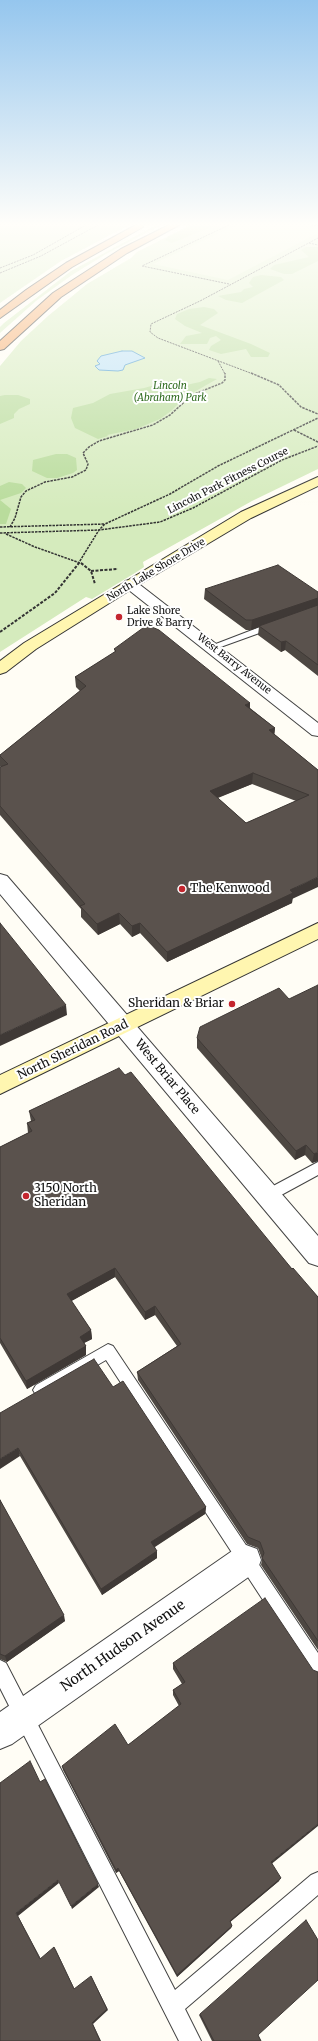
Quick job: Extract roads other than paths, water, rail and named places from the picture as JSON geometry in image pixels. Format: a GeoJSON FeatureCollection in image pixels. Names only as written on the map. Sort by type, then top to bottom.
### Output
{"type":"FeatureCollection","features":[{"type":"Feature","properties":{"kind":"highway"},"geometry":{"type":"LineString","coordinates":[[0,347],[28,320]]}},
{"type":"Feature","properties":{"kind":"street","name":"North Lake Shore Drive"},"geometry":{"type":"LineString","coordinates":[[0,670],[30,646],[128,576],[246,515],[318,480]]}},
{"type":"Feature","properties":{"kind":"street","name":"West Barry Avenue"},"geometry":{"type":"LineString","coordinates":[[128,576],[212,647],[318,730]]}},
{"type":"Feature","properties":{"kind":"street","name":"West Briar Place"},"geometry":{"type":"LineString","coordinates":[[0,881],[318,1255]]}},
{"type":"Feature","properties":{"kind":"street","name":"North Sheridan Road"},"geometry":{"type":"LineString","coordinates":[[0,1085],[318,930]]}},
{"type":"Feature","properties":{"kind":"street","name":"North Hudson Avenue"},"geometry":{"type":"LineString","coordinates":[[12,1724],[246,1560]]}},
{"type":"Feature","properties":{"kind":"lane"},"geometry":{"type":"LineString","coordinates":[[212,647],[283,622]]}},
{"type":"Feature","properties":{"kind":"lane"},"geometry":{"type":"LineString","coordinates":[[267,1196],[318,1168]]}},
{"type":"Feature","properties":{"kind":"lane"},"geometry":{"type":"LineString","coordinates":[[26,1399],[108,1351],[318,1669]]}},
{"type":"Feature","properties":{"kind":"lane"},"geometry":{"type":"LineString","coordinates":[[0,1669],[12,1724],[173,2006],[190,2041]]}},
{"type":"Feature","properties":{"kind":"lane"},"geometry":{"type":"LineString","coordinates":[[173,2006],[318,1882]]}},
{"type":"Feature","properties":{"kind":"water"},"geometry":{"type":"Polygon","coordinates":[[[122,351],[132,351],[145,358],[125,365],[123,370],[118,371],[99,370],[95,366],[100,364],[97,361],[101,356],[122,351]]]}},
{"type":"Feature","properties":{"kind":"place","name":"Lake Shore Drive & Barry"},"geometry":{"type":"Point","coordinates":[119,617]}},
{"type":"Feature","properties":{"kind":"place","name":"The Kenwood"},"geometry":{"type":"Point","coordinates":[182,889]}},
{"type":"Feature","properties":{"kind":"place","name":"Sheridan & Briar"},"geometry":{"type":"Point","coordinates":[232,1004]}},
{"type":"Feature","properties":{"kind":"place","name":"3150 North Sheridan"},"geometry":{"type":"Point","coordinates":[26,1196]}},
{"type":"Feature","properties":{"kind":"park label","name":"Lincoln (Abraham) Park"},"geometry":{"type":"Point","coordinates":[170,392]}}]}
